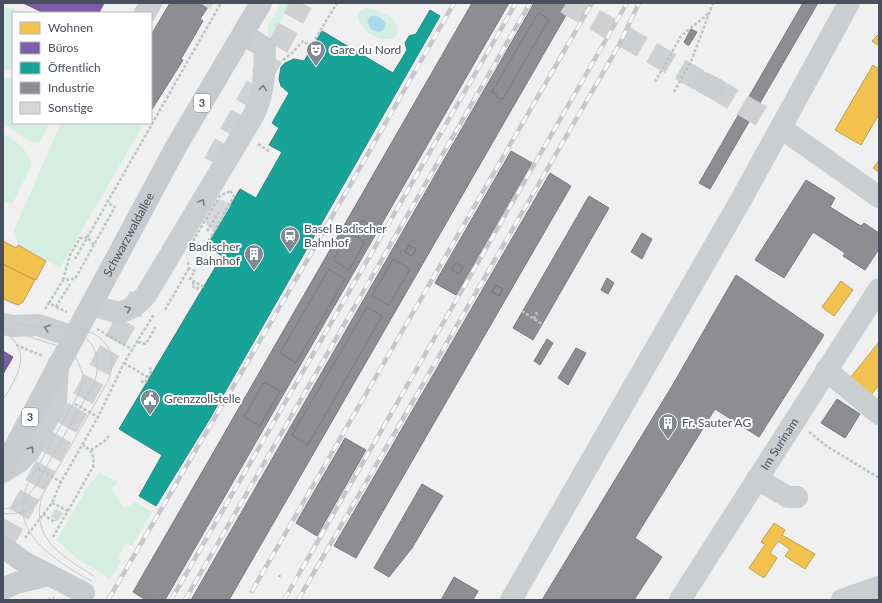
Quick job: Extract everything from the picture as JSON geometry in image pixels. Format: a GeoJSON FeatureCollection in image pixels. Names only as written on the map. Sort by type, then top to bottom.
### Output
{"type":"FeatureCollection","features":[{"type":"Feature","properties":{"kind":"main road","name":"Schwarzwaldallee"},"geometry":{"type":"LineString","coordinates":[[3,470],[177,145],[261,3]]}},
{"type":"Feature","properties":{"kind":"main road"},"geometry":{"type":"LineString","coordinates":[[3,547],[18,558],[84,594]]}},
{"type":"Feature","properties":{"kind":"main road"},"geometry":{"type":"LineString","coordinates":[[3,589],[49,575]]}},
{"type":"Feature","properties":{"kind":"street"},"geometry":{"type":"LineString","coordinates":[[146,12],[151,3]]}},
{"type":"Feature","properties":{"kind":"street"},"geometry":{"type":"LineString","coordinates":[[511,600],[771,146],[780,123],[849,3]]}},
{"type":"Feature","properties":{"kind":"street"},"geometry":{"type":"LineString","coordinates":[[92,303],[107,311],[117,313],[129,310],[146,295],[252,118],[260,103],[265,48],[243,34]]}},
{"type":"Feature","properties":{"kind":"street"},"geometry":{"type":"LineString","coordinates":[[780,123],[879,197]]}},
{"type":"Feature","properties":{"kind":"street","name":"Im Surinam"},"geometry":{"type":"LineString","coordinates":[[680,600],[879,289]]}},
{"type":"Feature","properties":{"kind":"street"},"geometry":{"type":"LineString","coordinates":[[7,333],[12,326],[38,325],[74,337]]}},
{"type":"Feature","properties":{"kind":"street"},"geometry":{"type":"LineString","coordinates":[[826,370],[879,414]]}},
{"type":"Feature","properties":{"kind":"street"},"geometry":{"type":"LineString","coordinates":[[757,479],[788,498],[797,497]]}},
{"type":"Feature","properties":{"kind":"street"},"geometry":{"type":"LineString","coordinates":[[842,600],[879,587]]}},
{"type":"Feature","properties":{"kind":"path"},"geometry":{"type":"LineString","coordinates":[[75,259],[221,3]]}},
{"type":"Feature","properties":{"kind":"path"},"geometry":{"type":"LineString","coordinates":[[280,64],[303,41],[311,46],[337,3]]}},
{"type":"Feature","properties":{"kind":"path"},"geometry":{"type":"LineString","coordinates":[[674,92],[692,59],[713,3]]}},
{"type":"Feature","properties":{"kind":"path"},"geometry":{"type":"LineString","coordinates":[[655,82],[681,36],[708,14]]}},
{"type":"Feature","properties":{"kind":"path"},"geometry":{"type":"LineString","coordinates":[[254,142],[269,151]]}},
{"type":"Feature","properties":{"kind":"path"},"geometry":{"type":"LineString","coordinates":[[196,244],[204,249],[234,196],[230,191]]}},
{"type":"Feature","properties":{"kind":"path"},"geometry":{"type":"LineString","coordinates":[[63,280],[75,279],[115,207],[108,203]]}},
{"type":"Feature","properties":{"kind":"path"},"geometry":{"type":"LineString","coordinates":[[211,226],[217,216],[222,218]]}},
{"type":"Feature","properties":{"kind":"path"},"geometry":{"type":"LineString","coordinates":[[87,237],[94,245]]}},
{"type":"Feature","properties":{"kind":"path"},"geometry":{"type":"LineString","coordinates":[[49,303],[63,280],[70,255],[80,238],[87,237]]}},
{"type":"Feature","properties":{"kind":"path"},"geometry":{"type":"LineString","coordinates":[[165,310],[189,268],[187,259]]}},
{"type":"Feature","properties":{"kind":"path"},"geometry":{"type":"LineString","coordinates":[[189,268],[195,271],[190,279],[204,287]]}},
{"type":"Feature","properties":{"kind":"path"},"geometry":{"type":"LineString","coordinates":[[194,282],[192,286],[197,290],[200,285]]}},
{"type":"Feature","properties":{"kind":"path"},"geometry":{"type":"LineString","coordinates":[[61,299],[70,284]]}},
{"type":"Feature","properties":{"kind":"path"},"geometry":{"type":"LineString","coordinates":[[522,311],[542,324]]}},
{"type":"Feature","properties":{"kind":"path"},"geometry":{"type":"LineString","coordinates":[[534,319],[537,312]]}},
{"type":"Feature","properties":{"kind":"path"},"geometry":{"type":"LineString","coordinates":[[25,538],[52,502],[61,482],[98,417],[124,363],[154,314]]}},
{"type":"Feature","properties":{"kind":"path"},"geometry":{"type":"LineString","coordinates":[[138,342],[146,344],[156,326]]}},
{"type":"Feature","properties":{"kind":"path"},"geometry":{"type":"LineString","coordinates":[[7,333],[37,355],[59,363]]}},
{"type":"Feature","properties":{"kind":"path"},"geometry":{"type":"LineString","coordinates":[[124,363],[149,377]]}},
{"type":"Feature","properties":{"kind":"path"},"geometry":{"type":"LineString","coordinates":[[141,381],[145,383],[149,377],[152,370],[149,368]]}},
{"type":"Feature","properties":{"kind":"path"},"geometry":{"type":"LineString","coordinates":[[83,409],[98,417]]}},
{"type":"Feature","properties":{"kind":"path"},"geometry":{"type":"LineString","coordinates":[[794,421],[828,447],[879,478]]}},
{"type":"Feature","properties":{"kind":"path"},"geometry":{"type":"LineString","coordinates":[[91,450],[106,440],[110,434]]}},
{"type":"Feature","properties":{"kind":"path"},"geometry":{"type":"LineString","coordinates":[[53,537],[93,467],[94,458],[91,450],[82,445]]}},
{"type":"Feature","properties":{"kind":"path"},"geometry":{"type":"LineString","coordinates":[[36,467],[61,482]]}},
{"type":"Feature","properties":{"kind":"path"},"geometry":{"type":"LineString","coordinates":[[52,502],[68,511]]}},
{"type":"Feature","properties":{"kind":"path"},"geometry":{"type":"LineString","coordinates":[[43,514],[54,522],[55,520]]}},
{"type":"Feature","properties":{"kind":"green space"},"geometry":{"type":"Polygon","coordinates":[[[281,3],[290,3],[277,26],[284,31],[280,38],[271,40],[268,35],[268,25],[281,3]]]}},
{"type":"Feature","properties":{"kind":"green space"},"geometry":{"type":"Polygon","coordinates":[[[3,7],[21,12],[12,12],[12,70],[3,70],[3,7]]]}},
{"type":"Feature","properties":{"kind":"green space"},"geometry":{"type":"Polygon","coordinates":[[[366,8],[390,16],[397,25],[398,31],[395,37],[387,39],[371,35],[360,23],[358,17],[360,12],[366,8]],[[380,17],[371,29],[378,32],[384,21],[380,17]]]}},
{"type":"Feature","properties":{"kind":"green space"},"geometry":{"type":"Polygon","coordinates":[[[12,77],[12,124],[49,124],[39,142],[31,142],[3,123],[3,79],[12,77]]]}},
{"type":"Feature","properties":{"kind":"green space"},"geometry":{"type":"Polygon","coordinates":[[[61,124],[137,124],[142,127],[60,268],[18,245],[14,230],[61,124]]]}},
{"type":"Feature","properties":{"kind":"green space"},"geometry":{"type":"Polygon","coordinates":[[[3,133],[22,147],[31,161],[31,166],[13,203],[3,203],[3,133]]]}},
{"type":"Feature","properties":{"kind":"green space"},"geometry":{"type":"Polygon","coordinates":[[[99,473],[119,482],[111,488],[124,508],[136,502],[152,512],[132,546],[126,543],[118,559],[122,560],[110,579],[75,557],[57,540],[87,488],[99,473]]]}},
{"type":"Feature","properties":{"kind":"water"},"geometry":{"type":"Polygon","coordinates":[[[371,16],[380,17],[383,20],[386,24],[384,30],[378,32],[371,29],[367,21],[371,16]]]}},
{"type":"Feature","properties":{"kind":"building: Wohnen"},"geometry":{"type":"Polygon","coordinates":[[[879,34],[879,46],[872,41],[879,34]]]}},
{"type":"Feature","properties":{"kind":"building: Wohnen"},"geometry":{"type":"Polygon","coordinates":[[[873,65],[879,69],[879,114],[861,145],[835,130],[873,65]]]}},
{"type":"Feature","properties":{"kind":"building: Wohnen"},"geometry":{"type":"Polygon","coordinates":[[[879,161],[879,172],[873,168],[879,161]]]}},
{"type":"Feature","properties":{"kind":"building: Wohnen"},"geometry":{"type":"Polygon","coordinates":[[[3,241],[16,248],[18,245],[46,261],[36,280],[3,264],[3,241]]]}},
{"type":"Feature","properties":{"kind":"building: Wohnen"},"geometry":{"type":"Polygon","coordinates":[[[3,264],[35,280],[23,302],[18,305],[3,299],[3,264]]]}},
{"type":"Feature","properties":{"kind":"building: Wohnen"},"geometry":{"type":"Polygon","coordinates":[[[841,281],[853,290],[834,316],[822,307],[841,281]]]}},
{"type":"Feature","properties":{"kind":"building: Wohnen"},"geometry":{"type":"Polygon","coordinates":[[[879,342],[879,385],[871,395],[850,378],[879,342]]]}},
{"type":"Feature","properties":{"kind":"building: Wohnen"},"geometry":{"type":"Polygon","coordinates":[[[774,523],[785,530],[782,535],[815,554],[805,569],[785,556],[790,549],[778,541],[770,553],[777,558],[764,578],[749,568],[766,545],[761,542],[774,523]]]}},
{"type":"Feature","properties":{"kind":"building: Büros"},"geometry":{"type":"Polygon","coordinates":[[[23,3],[104,3],[100,12],[42,12],[23,3]]]}},
{"type":"Feature","properties":{"kind":"building: Büros"},"geometry":{"type":"Polygon","coordinates":[[[3,351],[13,357],[3,374],[3,351]]]}},
{"type":"Feature","properties":{"kind":"building: Öffentlich","name":"Badischer Bahnhof"},"geometry":{"type":"Polygon","coordinates":[[[430,10],[440,16],[209,420],[156,506],[139,496],[162,455],[119,429],[222,256],[207,246],[240,189],[256,198],[282,152],[269,145],[279,128],[272,123],[289,93],[281,86],[279,79],[281,67],[285,63],[294,59],[304,61],[322,31],[393,73],[407,50],[405,43],[409,36],[416,34],[430,10]]]}},
{"type":"Feature","properties":{"kind":"building: Industrie"},"geometry":{"type":"Polygon","coordinates":[[[170,3],[201,3],[208,7],[200,19],[203,21],[181,59],[183,60],[152,109],[152,33],[170,3]]]}},
{"type":"Feature","properties":{"kind":"building: Industrie"},"geometry":{"type":"Polygon","coordinates":[[[472,3],[509,3],[165,600],[146,600],[133,592],[472,3]]]}},
{"type":"Feature","properties":{"kind":"building: Industrie"},"geometry":{"type":"Polygon","coordinates":[[[534,3],[573,3],[229,600],[191,600],[534,3]]]}},
{"type":"Feature","properties":{"kind":"building: Industrie"},"geometry":{"type":"Polygon","coordinates":[[[803,3],[818,3],[710,189],[699,183],[803,3]]]}},
{"type":"Feature","properties":{"kind":"building: Industrie"},"geometry":{"type":"Polygon","coordinates":[[[538,13],[549,19],[503,99],[497,98],[496,94],[492,92],[538,13]]]}},
{"type":"Feature","properties":{"kind":"building: Industrie"},"geometry":{"type":"Polygon","coordinates":[[[691,29],[697,32],[689,45],[687,45],[684,42],[691,29]]]}},
{"type":"Feature","properties":{"kind":"building: Industrie"},"geometry":{"type":"Polygon","coordinates":[[[511,151],[532,163],[456,295],[435,283],[511,151]]]}},
{"type":"Feature","properties":{"kind":"building: Industrie"},"geometry":{"type":"Polygon","coordinates":[[[550,173],[571,186],[356,558],[334,546],[550,173]]]}},
{"type":"Feature","properties":{"kind":"building: Industrie"},"geometry":{"type":"Polygon","coordinates":[[[806,180],[835,198],[830,207],[861,226],[864,223],[879,233],[879,249],[865,270],[843,256],[845,253],[813,232],[784,278],[755,260],[806,180]]]}},
{"type":"Feature","properties":{"kind":"building: Industrie"},"geometry":{"type":"Polygon","coordinates":[[[589,196],[609,208],[533,340],[513,328],[589,196]]]}},
{"type":"Feature","properties":{"kind":"building: Industrie"},"geometry":{"type":"Polygon","coordinates":[[[362,220],[369,224],[364,231],[357,227],[362,220]]]}},
{"type":"Feature","properties":{"kind":"building: Industrie"},"geometry":{"type":"Polygon","coordinates":[[[362,220],[369,224],[365,231],[358,227],[362,220]]]}},
{"type":"Feature","properties":{"kind":"building: Industrie"},"geometry":{"type":"Polygon","coordinates":[[[349,233],[365,242],[349,270],[333,260],[349,233]]]}},
{"type":"Feature","properties":{"kind":"building: Industrie"},"geometry":{"type":"Polygon","coordinates":[[[642,233],[652,239],[642,259],[631,252],[642,233]]]}},
{"type":"Feature","properties":{"kind":"building: Industrie"},"geometry":{"type":"Polygon","coordinates":[[[409,245],[416,249],[412,256],[405,252],[409,245]]]}},
{"type":"Feature","properties":{"kind":"building: Industrie"},"geometry":{"type":"Polygon","coordinates":[[[409,245],[416,249],[412,256],[405,252],[409,245]]]}},
{"type":"Feature","properties":{"kind":"building: Industrie"},"geometry":{"type":"Polygon","coordinates":[[[393,259],[410,269],[389,305],[372,296],[393,259]]]}},
{"type":"Feature","properties":{"kind":"building: Industrie"},"geometry":{"type":"Polygon","coordinates":[[[456,263],[463,267],[459,274],[452,270],[456,263]]]}},
{"type":"Feature","properties":{"kind":"building: Industrie"},"geometry":{"type":"Polygon","coordinates":[[[329,269],[345,279],[296,363],[280,353],[329,269]]]}},
{"type":"Feature","properties":{"kind":"building: Industrie","name":"Fr. Sauter AG"},"geometry":{"type":"Polygon","coordinates":[[[736,275],[824,335],[759,437],[715,409],[635,538],[662,557],[634,600],[542,600],[672,386],[736,275]]]}},
{"type":"Feature","properties":{"kind":"building: Industrie"},"geometry":{"type":"Polygon","coordinates":[[[607,278],[614,283],[608,294],[601,290],[607,278]]]}},
{"type":"Feature","properties":{"kind":"building: Industrie"},"geometry":{"type":"Polygon","coordinates":[[[496,285],[503,289],[499,296],[492,292],[496,285]]]}},
{"type":"Feature","properties":{"kind":"building: Industrie"},"geometry":{"type":"Polygon","coordinates":[[[496,285],[503,289],[499,296],[492,292],[496,285]]]}},
{"type":"Feature","properties":{"kind":"building: Industrie"},"geometry":{"type":"Polygon","coordinates":[[[367,307],[382,316],[308,445],[292,435],[367,307]]]}},
{"type":"Feature","properties":{"kind":"building: Industrie"},"geometry":{"type":"Polygon","coordinates":[[[547,339],[553,343],[540,365],[534,361],[547,339]]]}},
{"type":"Feature","properties":{"kind":"building: Industrie"},"geometry":{"type":"Polygon","coordinates":[[[576,348],[586,353],[568,385],[558,378],[576,348]]]}},
{"type":"Feature","properties":{"kind":"building: Industrie"},"geometry":{"type":"Polygon","coordinates":[[[264,382],[280,391],[260,426],[244,417],[264,382]]]}},
{"type":"Feature","properties":{"kind":"building: Industrie"},"geometry":{"type":"Polygon","coordinates":[[[837,399],[860,414],[845,438],[821,423],[837,399]]]}},
{"type":"Feature","properties":{"kind":"building: Industrie"},"geometry":{"type":"Polygon","coordinates":[[[345,438],[366,450],[317,536],[296,523],[345,438]]]}},
{"type":"Feature","properties":{"kind":"building: Industrie"},"geometry":{"type":"Polygon","coordinates":[[[422,484],[443,496],[412,548],[389,577],[374,568],[422,484]]]}},
{"type":"Feature","properties":{"kind":"building: Industrie"},"geometry":{"type":"Polygon","coordinates":[[[454,577],[478,591],[473,600],[441,600],[454,577]]]}},
{"type":"Feature","properties":{"kind":"building: Sonstige"},"geometry":{"type":"Polygon","coordinates":[[[201,3],[214,3],[210,9],[201,3]]]}},
{"type":"Feature","properties":{"kind":"building: Sonstige"},"geometry":{"type":"Polygon","coordinates":[[[219,200],[231,204],[215,231],[207,226],[205,218],[215,201],[219,200]]]}},
{"type":"Feature","properties":{"kind":"building: Sonstige"},"geometry":{"type":"Polygon","coordinates":[[[55,509],[63,513],[58,521],[51,517],[55,509]]]}},
{"type":"Feature","properties":{"kind":"tunnel"},"geometry":{"type":"LineString","coordinates":[[214,163],[302,3]]}},
{"type":"Feature","properties":{"kind":"tunnel"},"geometry":{"type":"LineString","coordinates":[[566,3],[704,83]]}},
{"type":"Feature","properties":{"kind":"tunnel"},"geometry":{"type":"LineString","coordinates":[[714,88],[766,119]]}},
{"type":"Feature","properties":{"kind":"tunnel"},"geometry":{"type":"LineString","coordinates":[[3,543],[140,296]]}},
{"type":"Feature","properties":{"kind":"tram line"},"geometry":{"type":"LineString","coordinates":[[3,319],[21,325],[70,328],[83,330],[94,334],[103,341],[110,351],[112,362],[108,381],[41,497],[34,505],[25,511],[14,514],[3,513]]}},
{"type":"Feature","properties":{"kind":"tram line"},"geometry":{"type":"LineString","coordinates":[[3,328],[67,349],[76,358],[83,374],[81,388],[78,395],[27,486],[23,503],[24,518],[29,531],[39,544],[51,555],[91,581]]}},
{"type":"Feature","properties":{"kind":"tram line"},"geometry":{"type":"LineString","coordinates":[[3,400],[17,374],[21,357],[19,349],[6,332]]}},
{"type":"Feature","properties":{"kind":"tram line"},"geometry":{"type":"LineString","coordinates":[[3,509],[13,507],[23,502],[35,487],[94,383],[97,367],[96,352],[88,340],[73,332]]}},
{"type":"Feature","properties":{"kind":"tram line"},"geometry":{"type":"LineString","coordinates":[[42,497],[39,512],[41,525],[45,536],[52,546],[61,554],[94,576]]}},
{"type":"Feature","properties":{"kind":"railway"},"geometry":{"type":"LineString","coordinates":[[108,600],[309,257],[454,3]]}},
{"type":"Feature","properties":{"kind":"railway"},"geometry":{"type":"LineString","coordinates":[[171,600],[516,3]]}},
{"type":"Feature","properties":{"kind":"railway"},"geometry":{"type":"LineString","coordinates":[[185,600],[530,3]]}},
{"type":"Feature","properties":{"kind":"railway"},"geometry":{"type":"LineString","coordinates":[[252,591],[592,3]]}},
{"type":"Feature","properties":{"kind":"railway"},"geometry":{"type":"LineString","coordinates":[[284,600],[627,3]]}},
{"type":"Feature","properties":{"kind":"railway"},"geometry":{"type":"LineString","coordinates":[[298,600],[619,45],[639,3]]}},
{"type":"Feature","properties":{"kind":"place","name":"Gare du Nord"},"geometry":{"type":"Point","coordinates":[316,67]}},
{"type":"Feature","properties":{"kind":"place","name":"Basel Badischer Bahnhof"},"geometry":{"type":"Point","coordinates":[290,253]}},
{"type":"Feature","properties":{"kind":"place","name":"Badischer Bahnhof"},"geometry":{"type":"Point","coordinates":[254,271]}},
{"type":"Feature","properties":{"kind":"place","name":"Grenzzollstelle"},"geometry":{"type":"Point","coordinates":[150,416]}},
{"type":"Feature","properties":{"kind":"place","name":"Fr. Sauter AG"},"geometry":{"type":"Point","coordinates":[668,440]}}]}
